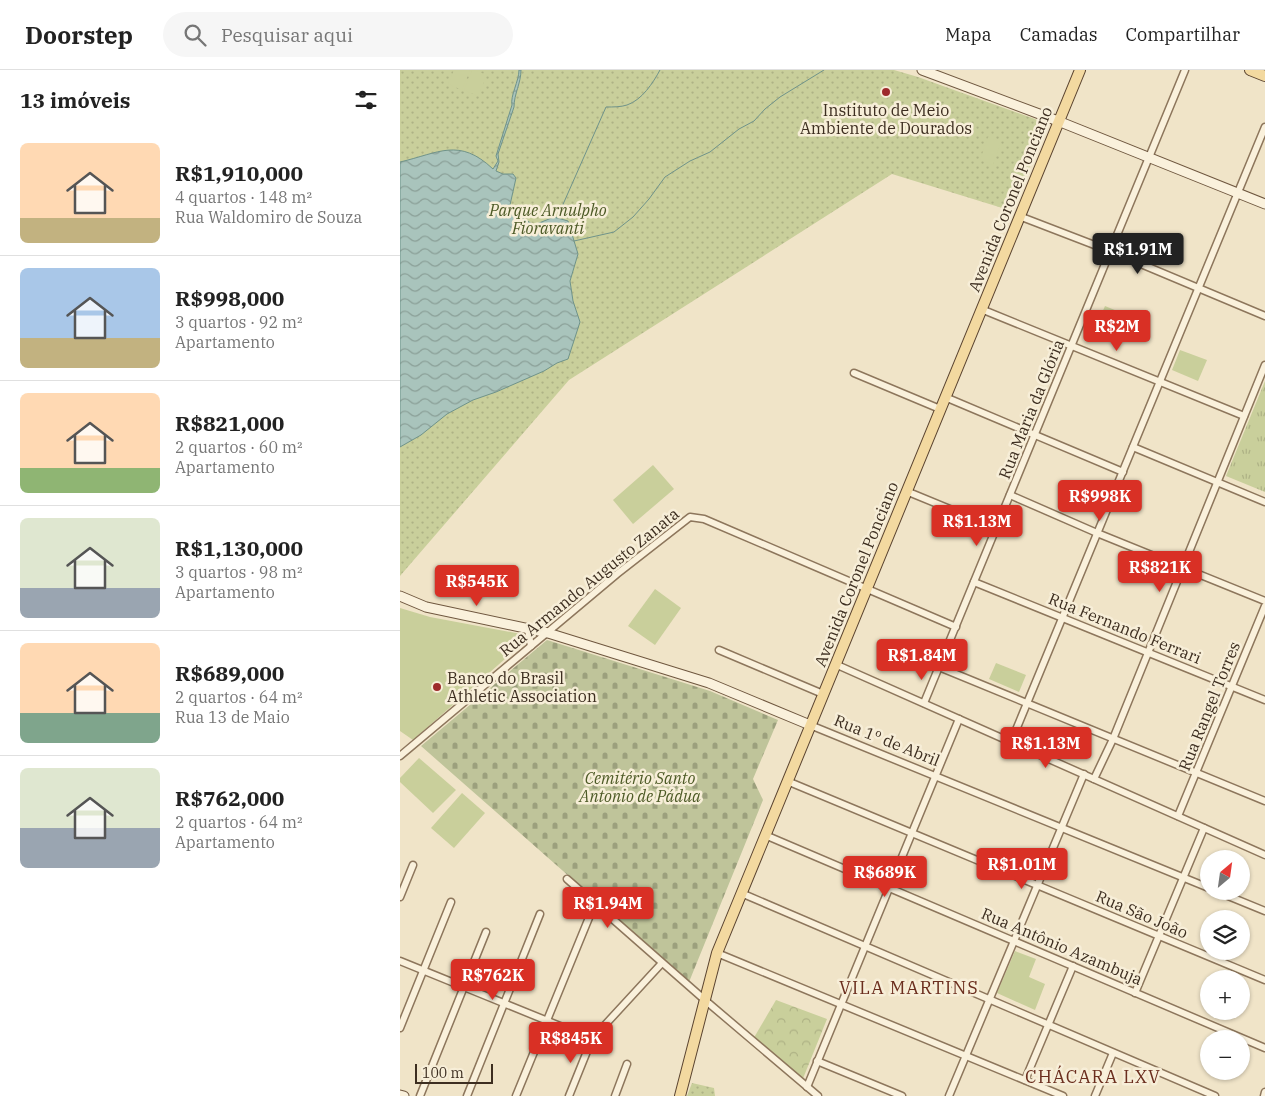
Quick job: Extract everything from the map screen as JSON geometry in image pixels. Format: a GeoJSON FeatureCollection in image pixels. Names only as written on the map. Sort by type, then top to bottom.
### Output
{"type":"FeatureCollection","features":[{"type":"Feature","properties":{"kind":"main road","name":"Avenida Coronel Ponciano"},"geometry":{"type":"LineString","coordinates":[[680,1096],[717,953],[1080,70]]}},
{"type":"Feature","properties":{"kind":"main road"},"geometry":{"type":"LineString","coordinates":[[1250,70],[1265,76]]}},
{"type":"Feature","properties":{"kind":"street"},"geometry":{"type":"LineString","coordinates":[[922,70],[1058,120],[1265,204]]}},
{"type":"Feature","properties":{"kind":"street","name":"Rua Maria da Glória"},"geometry":{"type":"LineString","coordinates":[[924,703],[1185,70]]}},
{"type":"Feature","properties":{"kind":"street"},"geometry":{"type":"LineString","coordinates":[[1011,742],[1265,127]]}},
{"type":"Feature","properties":{"kind":"street"},"geometry":{"type":"LineString","coordinates":[[1019,216],[1265,316]]}},
{"type":"Feature","properties":{"kind":"street"},"geometry":{"type":"LineString","coordinates":[[981,309],[1244,416]]}},
{"type":"Feature","properties":{"kind":"street"},"geometry":{"type":"LineString","coordinates":[[1094,779],[1113,739],[1265,365]]}},
{"type":"Feature","properties":{"kind":"street"},"geometry":{"type":"LineString","coordinates":[[854,373],[940,410]]}},
{"type":"Feature","properties":{"kind":"street"},"geometry":{"type":"LineString","coordinates":[[945,397],[1123,472]]}},
{"type":"Feature","properties":{"kind":"street"},"geometry":{"type":"LineString","coordinates":[[1133,447],[1265,502]]}},
{"type":"Feature","properties":{"kind":"street"},"geometry":{"type":"LineString","coordinates":[[906,491],[996,528]]}},
{"type":"Feature","properties":{"kind":"street"},"geometry":{"type":"LineString","coordinates":[[1010,495],[1097,533],[1265,601]]}},
{"type":"Feature","properties":{"kind":"street","name":"Rua Armando Augusto Zanata"},"geometry":{"type":"LineString","coordinates":[[400,756],[617,574],[690,517],[704,518],[956,627]]}},
{"type":"Feature","properties":{"kind":"street","name":"Rua Fernando Ferrari"},"geometry":{"type":"LineString","coordinates":[[974,582],[1265,700]]}},
{"type":"Feature","properties":{"kind":"street","name":"Rua 1º de Abril"},"geometry":{"type":"LineString","coordinates":[[400,596],[426,607],[548,633],[709,683],[1200,884]]}},
{"type":"Feature","properties":{"kind":"street","name":"Rua Rangel Torres"},"geometry":{"type":"LineString","coordinates":[[1178,816],[1265,606]]}},
{"type":"Feature","properties":{"kind":"street"},"geometry":{"type":"LineString","coordinates":[[528,630],[531,646]]}},
{"type":"Feature","properties":{"kind":"street"},"geometry":{"type":"LineString","coordinates":[[719,650],[823,694]]}},
{"type":"Feature","properties":{"kind":"street"},"geometry":{"type":"LineString","coordinates":[[835,664],[1204,828],[1264,852]]}},
{"type":"Feature","properties":{"kind":"street"},"geometry":{"type":"LineString","coordinates":[[939,667],[1265,801]]}},
{"type":"Feature","properties":{"kind":"street"},"geometry":{"type":"LineString","coordinates":[[808,1087],[840,1004],[959,719]]}},
{"type":"Feature","properties":{"kind":"street"},"geometry":{"type":"LineString","coordinates":[[949,1096],[1084,774]]}},
{"type":"Feature","properties":{"kind":"street","name":"Rua São João"},"geometry":{"type":"LineString","coordinates":[[787,781],[1265,980]]}},
{"type":"Feature","properties":{"kind":"street"},"geometry":{"type":"LineString","coordinates":[[1135,993],[1204,828]]}},
{"type":"Feature","properties":{"kind":"street","name":"Rua Antônio Azambuja"},"geometry":{"type":"LineString","coordinates":[[765,835],[1265,1048]]}},
{"type":"Feature","properties":{"kind":"street"},"geometry":{"type":"LineString","coordinates":[[400,897],[413,865]]}},
{"type":"Feature","properties":{"kind":"street"},"geometry":{"type":"LineString","coordinates":[[567,878],[704,1000],[818,1096]]}},
{"type":"Feature","properties":{"kind":"street"},"geometry":{"type":"LineString","coordinates":[[741,893],[1215,1096]]}},
{"type":"Feature","properties":{"kind":"street"},"geometry":{"type":"LineString","coordinates":[[1238,900],[1265,911]]}},
{"type":"Feature","properties":{"kind":"street"},"geometry":{"type":"LineString","coordinates":[[400,1028],[451,902]]}},
{"type":"Feature","properties":{"kind":"street"},"geometry":{"type":"LineString","coordinates":[[516,1096],[595,903]]}},
{"type":"Feature","properties":{"kind":"street"},"geometry":{"type":"LineString","coordinates":[[467,1096],[540,914]]}},
{"type":"Feature","properties":{"kind":"street"},"geometry":{"type":"LineString","coordinates":[[420,1096],[486,932]]}},
{"type":"Feature","properties":{"kind":"street"},"geometry":{"type":"LineString","coordinates":[[717,953],[1063,1096]]}},
{"type":"Feature","properties":{"kind":"street"},"geometry":{"type":"LineString","coordinates":[[400,962],[546,1021],[594,1037]]}},
{"type":"Feature","properties":{"kind":"street"},"geometry":{"type":"LineString","coordinates":[[569,1096],[594,1037],[662,963]]}},
{"type":"Feature","properties":{"kind":"street"},"geometry":{"type":"LineString","coordinates":[[1025,1080],[1074,966]]}},
{"type":"Feature","properties":{"kind":"street"},"geometry":{"type":"LineString","coordinates":[[1095,1096],[1113,1052]]}},
{"type":"Feature","properties":{"kind":"street"},"geometry":{"type":"LineString","coordinates":[[817,1061],[902,1096]]}},
{"type":"Feature","properties":{"kind":"street"},"geometry":{"type":"LineString","coordinates":[[615,1096],[627,1064]]}},
{"type":"Feature","properties":{"kind":"street"},"geometry":{"type":"LineString","coordinates":[[1264,1096],[1265,1092]]}},
{"type":"Feature","properties":{"kind":"street"},"geometry":{"type":"LineString","coordinates":[[400,1095],[404,1096]]}},
{"type":"Feature","properties":{"kind":"green space","name":"Parque Arnulpho Fioravanti"},"geometry":{"type":"Polygon","coordinates":[[[400,70],[894,70],[1035,119],[1045,125],[1045,129],[1012,211],[892,174],[569,380],[400,576],[400,70]]]}},
{"type":"Feature","properties":{"kind":"green space"},"geometry":{"type":"Polygon","coordinates":[[[454,70],[470,70],[462,90],[448,84],[454,70]]]}},
{"type":"Feature","properties":{"kind":"green space"},"geometry":{"type":"Polygon","coordinates":[[[472,70],[487,75],[478,96],[464,90],[472,70]]]}},
{"type":"Feature","properties":{"kind":"green space"},"geometry":{"type":"Polygon","coordinates":[[[988,137],[1001,142],[993,165],[980,160],[988,137]]]}},
{"type":"Feature","properties":{"kind":"green space"},"geometry":{"type":"Polygon","coordinates":[[[1105,306],[1127,315],[1120,331],[1098,322],[1105,306]]]}},
{"type":"Feature","properties":{"kind":"green space"},"geometry":{"type":"Polygon","coordinates":[[[1180,350],[1207,360],[1198,381],[1172,370],[1180,350]]]}},
{"type":"Feature","properties":{"kind":"green space"},"geometry":{"type":"Polygon","coordinates":[[[1265,381],[1265,492],[1226,476],[1265,381]]]}},
{"type":"Feature","properties":{"kind":"green space"},"geometry":{"type":"Polygon","coordinates":[[[653,465],[674,489],[633,524],[613,500],[653,465]]]}},
{"type":"Feature","properties":{"kind":"green space"},"geometry":{"type":"Polygon","coordinates":[[[655,589],[681,608],[655,645],[628,626],[655,589]]]}},
{"type":"Feature","properties":{"kind":"green space","name":"Banco do Brasil Athletic Association"},"geometry":{"type":"Polygon","coordinates":[[[400,608],[430,617],[521,634],[523,643],[413,740],[400,731],[400,608]]]}},
{"type":"Feature","properties":{"kind":"green space","name":"Cemitério Santo Antonio de Pádua"},"geometry":{"type":"Polygon","coordinates":[[[547,640],[710,691],[778,720],[753,779],[763,800],[689,982],[421,746],[547,640]]]}},
{"type":"Feature","properties":{"kind":"green space"},"geometry":{"type":"Polygon","coordinates":[[[996,663],[1026,675],[1019,692],[989,679],[996,663]]]}},
{"type":"Feature","properties":{"kind":"green space"},"geometry":{"type":"Polygon","coordinates":[[[419,758],[456,790],[433,813],[400,782],[400,778],[419,758]]]}},
{"type":"Feature","properties":{"kind":"green space"},"geometry":{"type":"Polygon","coordinates":[[[462,793],[485,813],[454,848],[431,828],[462,793]]]}},
{"type":"Feature","properties":{"kind":"green space"},"geometry":{"type":"Polygon","coordinates":[[[1015,951],[1036,959],[1029,977],[1045,984],[1035,1010],[997,993],[1015,951]]]}},
{"type":"Feature","properties":{"kind":"green space"},"geometry":{"type":"Polygon","coordinates":[[[776,1000],[827,1019],[802,1081],[752,1041],[776,1000]]]}},
{"type":"Feature","properties":{"kind":"green space"},"geometry":{"type":"Polygon","coordinates":[[[692,1083],[714,1088],[715,1096],[687,1096],[692,1083]]]}},
{"type":"Feature","properties":{"kind":"water"},"geometry":{"type":"Polygon","coordinates":[[[519,70],[521,70],[521,75],[514,107],[498,154],[499,162],[496,171],[503,174],[513,174],[516,178],[510,205],[514,213],[534,225],[554,217],[568,221],[578,254],[570,281],[573,301],[580,322],[568,359],[496,392],[473,400],[447,414],[421,435],[400,447],[400,162],[438,152],[459,150],[481,159],[493,169],[498,161],[496,156],[512,105],[512,97],[519,70]]]}},
{"type":"Feature","properties":{"kind":"waterway"},"geometry":{"type":"LineString","coordinates":[[557,218],[606,107],[625,106],[638,99],[660,70]]}},
{"type":"Feature","properties":{"kind":"waterway"},"geometry":{"type":"LineString","coordinates":[[574,241],[614,232],[633,217],[665,177],[690,161],[710,152],[739,129],[754,121],[780,97],[824,70]]}},
{"type":"Feature","properties":{"kind":"place","name":"Instituto de Meio Ambiente de Dourados"},"geometry":{"type":"Point","coordinates":[886,92]}},
{"type":"Feature","properties":{"kind":"place","name":"Banco do Brasil Athletic Association"},"geometry":{"type":"Point","coordinates":[437,687]}},
{"type":"Feature","properties":{"kind":"district","name":"VILA MARTINS"},"geometry":{"type":"Point","coordinates":[909,987]}},
{"type":"Feature","properties":{"kind":"district","name":"CHÁCARA LXV"},"geometry":{"type":"Point","coordinates":[1093,1076]}}]}
